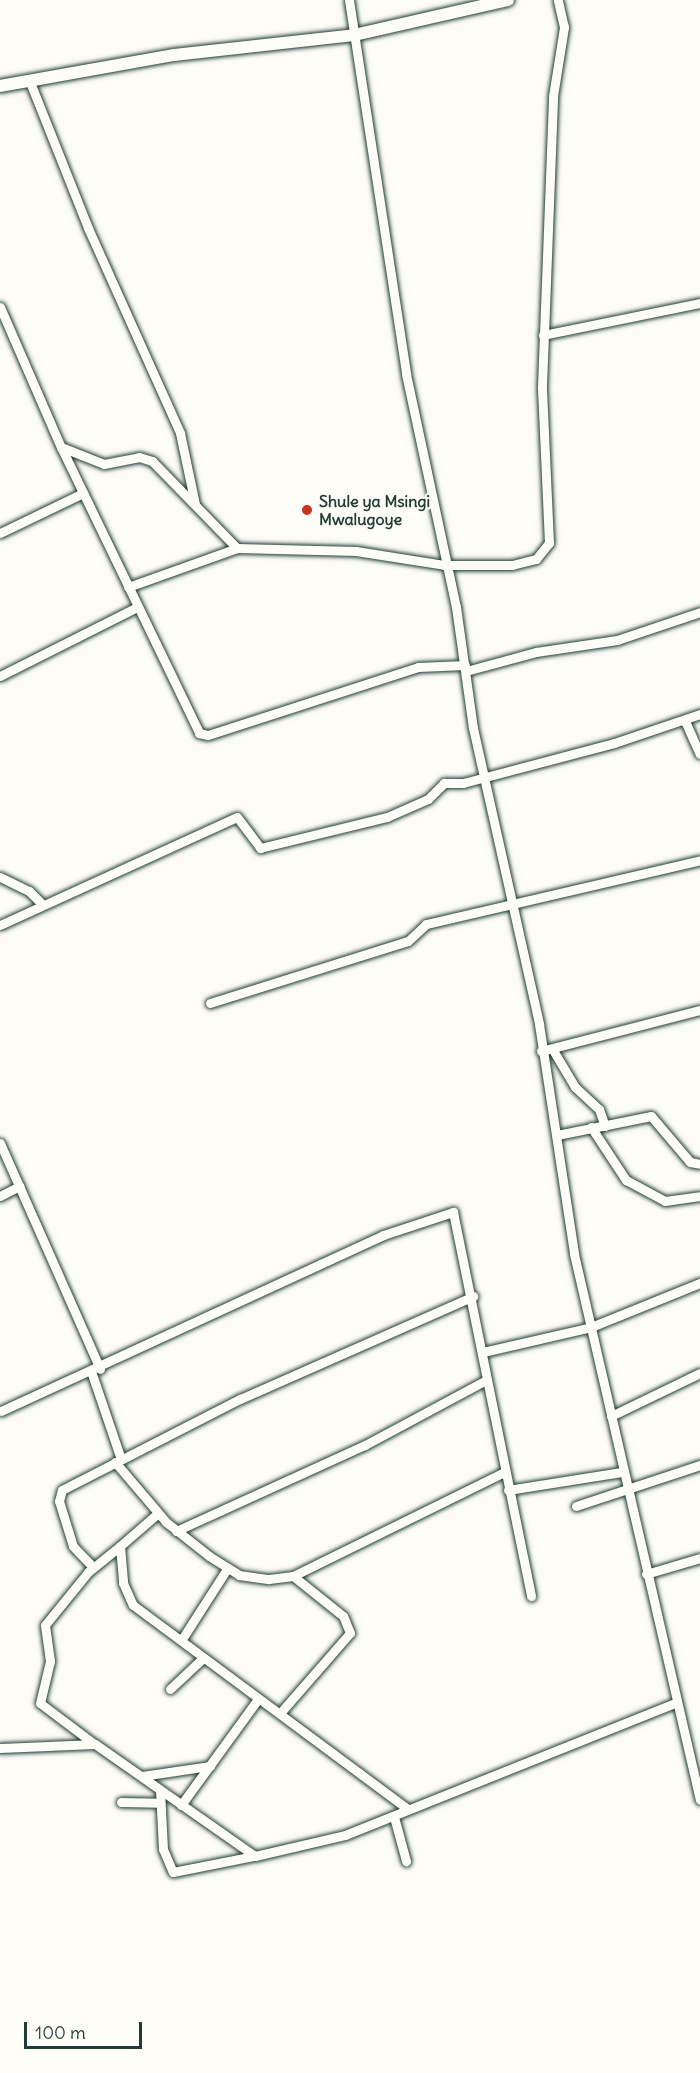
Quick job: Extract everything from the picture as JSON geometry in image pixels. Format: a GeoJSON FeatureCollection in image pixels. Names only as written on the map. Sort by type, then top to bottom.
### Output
{"type":"FeatureCollection","features":[{"type":"Feature","properties":{"kind":"street"},"geometry":{"type":"LineString","coordinates":[[349,0],[406,374],[465,668],[484,777],[541,1051],[591,1327],[626,1491],[700,1800]]}},
{"type":"Feature","properties":{"kind":"street"},"geometry":{"type":"LineString","coordinates":[[0,86],[174,55],[354,35],[508,0]]}},
{"type":"Feature","properties":{"kind":"street"},"geometry":{"type":"LineString","coordinates":[[128,587],[237,548],[356,550],[444,565],[526,563],[549,543],[543,335],[552,96],[564,27],[558,0]]}},
{"type":"Feature","properties":{"kind":"street"},"geometry":{"type":"LineString","coordinates":[[30,82],[88,228],[183,441],[195,504]]}},
{"type":"Feature","properties":{"kind":"street"},"geometry":{"type":"LineString","coordinates":[[543,335],[700,304]]}},
{"type":"Feature","properties":{"kind":"street"},"geometry":{"type":"LineString","coordinates":[[0,307],[61,447],[137,607],[203,735],[418,667],[465,668],[536,652],[617,640],[700,612]]}},
{"type":"Feature","properties":{"kind":"street"},"geometry":{"type":"LineString","coordinates":[[61,447],[104,464],[139,457],[152,461],[237,548]]}},
{"type":"Feature","properties":{"kind":"street"},"geometry":{"type":"LineString","coordinates":[[0,533],[83,493]]}},
{"type":"Feature","properties":{"kind":"street"},"geometry":{"type":"LineString","coordinates":[[0,676],[137,607]]}},
{"type":"Feature","properties":{"kind":"street"},"geometry":{"type":"LineString","coordinates":[[0,924],[237,817],[260,848],[338,825],[387,817],[428,799],[444,783],[484,777],[685,721],[700,714]]}},
{"type":"Feature","properties":{"kind":"street"},"geometry":{"type":"LineString","coordinates":[[685,721],[700,754]]}},
{"type":"Feature","properties":{"kind":"street"},"geometry":{"type":"LineString","coordinates":[[210,1003],[408,941],[426,924],[700,860]]}},
{"type":"Feature","properties":{"kind":"street"},"geometry":{"type":"LineString","coordinates":[[0,877],[29,891],[42,904]]}},
{"type":"Feature","properties":{"kind":"street"},"geometry":{"type":"LineString","coordinates":[[541,1051],[553,1050],[700,1010]]}},
{"type":"Feature","properties":{"kind":"street"},"geometry":{"type":"LineString","coordinates":[[553,1050],[575,1087],[599,1109],[605,1126]]}},
{"type":"Feature","properties":{"kind":"street"},"geometry":{"type":"LineString","coordinates":[[556,1135],[651,1116],[690,1162],[700,1164]]}},
{"type":"Feature","properties":{"kind":"street"},"geometry":{"type":"LineString","coordinates":[[591,1127],[626,1180],[665,1201],[700,1196]]}},
{"type":"Feature","properties":{"kind":"street"},"geometry":{"type":"LineString","coordinates":[[0,1143],[96,1371],[118,1461],[157,1514],[227,1569],[255,1578],[293,1576],[504,1472]]}},
{"type":"Feature","properties":{"kind":"street"},"geometry":{"type":"LineString","coordinates":[[0,1196],[20,1186]]}},
{"type":"Feature","properties":{"kind":"street"},"geometry":{"type":"LineString","coordinates":[[1,1411],[96,1371],[383,1235],[448,1211],[459,1219],[486,1380],[531,1596]]}},
{"type":"Feature","properties":{"kind":"street"},"geometry":{"type":"LineString","coordinates":[[483,1353],[591,1327],[700,1283]]}},
{"type":"Feature","properties":{"kind":"street"},"geometry":{"type":"LineString","coordinates":[[93,1567],[73,1546],[59,1497],[118,1461],[473,1296]]}},
{"type":"Feature","properties":{"kind":"street"},"geometry":{"type":"LineString","coordinates":[[611,1416],[700,1373]]}},
{"type":"Feature","properties":{"kind":"street"},"geometry":{"type":"LineString","coordinates":[[176,1531],[365,1445],[486,1380]]}},
{"type":"Feature","properties":{"kind":"street"},"geometry":{"type":"LineString","coordinates":[[576,1506],[700,1465]]}},
{"type":"Feature","properties":{"kind":"street"},"geometry":{"type":"LineString","coordinates":[[508,1490],[622,1472]]}},
{"type":"Feature","properties":{"kind":"street"},"geometry":{"type":"LineString","coordinates":[[157,1514],[93,1567],[45,1624],[50,1661],[40,1699],[45,1709],[255,1856]]}},
{"type":"Feature","properties":{"kind":"street"},"geometry":{"type":"LineString","coordinates":[[120,1546],[130,1601],[182,1639],[202,1659],[258,1699],[281,1712],[408,1809]]}},
{"type":"Feature","properties":{"kind":"street"},"geometry":{"type":"LineString","coordinates":[[646,1574],[700,1558]]}},
{"type":"Feature","properties":{"kind":"street"},"geometry":{"type":"LineString","coordinates":[[182,1639],[227,1569]]}},
{"type":"Feature","properties":{"kind":"street"},"geometry":{"type":"LineString","coordinates":[[281,1712],[350,1633],[343,1616],[293,1576]]}},
{"type":"Feature","properties":{"kind":"street"},"geometry":{"type":"LineString","coordinates":[[170,1689],[202,1659]]}},
{"type":"Feature","properties":{"kind":"street"},"geometry":{"type":"LineString","coordinates":[[181,1805],[258,1699]]}},
{"type":"Feature","properties":{"kind":"street"},"geometry":{"type":"LineString","coordinates":[[160,1790],[163,1849],[173,1872],[345,1835],[675,1703]]}},
{"type":"Feature","properties":{"kind":"street"},"geometry":{"type":"LineString","coordinates":[[0,1749],[95,1744]]}},
{"type":"Feature","properties":{"kind":"street"},"geometry":{"type":"LineString","coordinates":[[142,1776],[210,1766]]}},
{"type":"Feature","properties":{"kind":"street"},"geometry":{"type":"LineString","coordinates":[[121,1802],[160,1803]]}},
{"type":"Feature","properties":{"kind":"street"},"geometry":{"type":"LineString","coordinates":[[394,1816],[406,1861]]}},
{"type":"Feature","properties":{"kind":"place","name":"Shule ya Msingi Mwalugoye"},"geometry":{"type":"Point","coordinates":[307,510]}}]}
